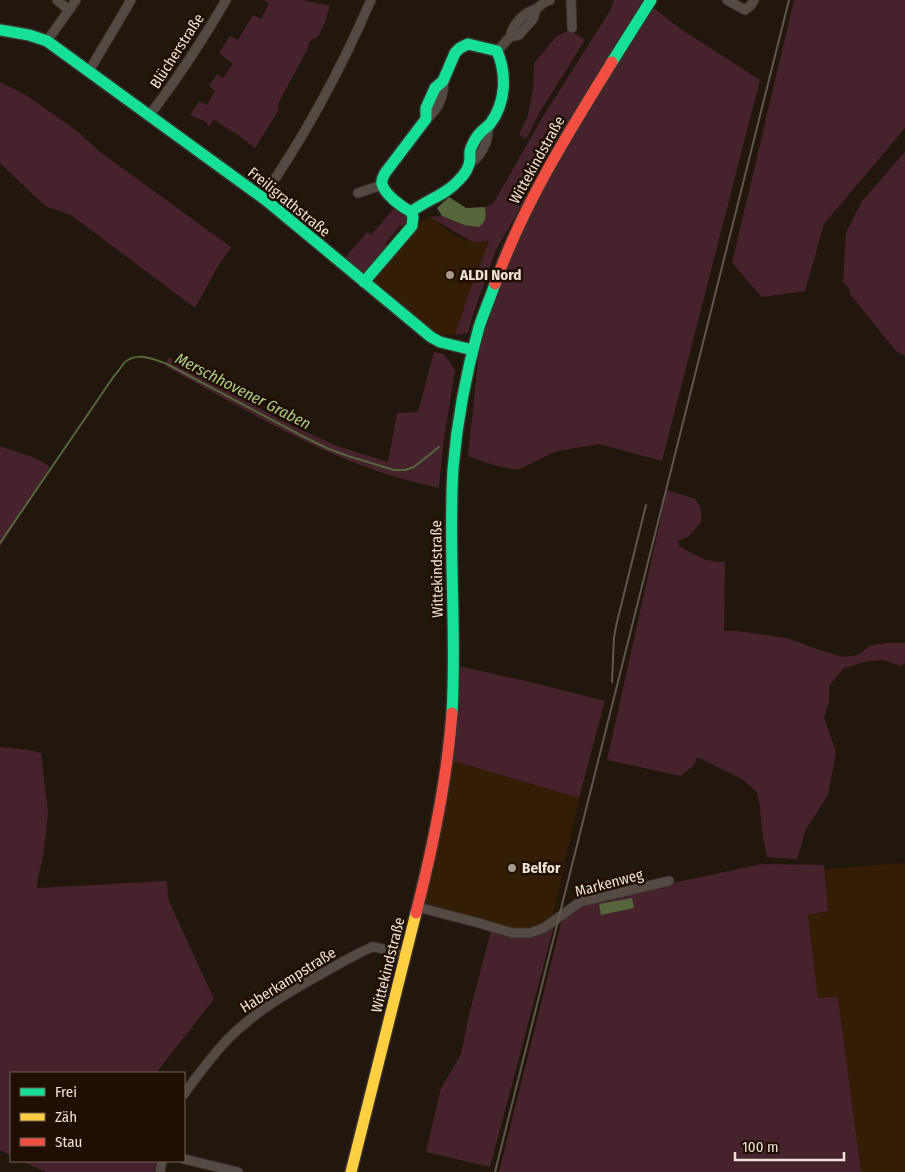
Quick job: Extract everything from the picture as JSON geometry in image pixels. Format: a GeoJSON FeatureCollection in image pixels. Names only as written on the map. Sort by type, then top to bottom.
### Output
{"type":"FeatureCollection","features":[{"type":"Feature","properties":{"kind":"main road","name":"Wittekindstraße"},"geometry":{"type":"LineString","coordinates":[[352,1172],[430,855],[450,741],[454,622],[451,545],[452,489],[459,416],[480,322],[516,231],[529,204],[567,136],[651,0]]}},
{"type":"Feature","properties":{"kind":"main road","name":"Freiligrathstraße"},"geometry":{"type":"LineString","coordinates":[[0,30],[29,34],[47,41],[262,198],[431,337],[440,342],[473,350]]}},
{"type":"Feature","properties":{"kind":"main road"},"geometry":{"type":"LineString","coordinates":[[364,282],[412,226],[413,217],[411,212],[389,195],[382,185],[385,173],[426,119],[426,108],[435,88],[443,80],[460,48],[468,44],[496,51],[503,66],[504,87],[502,97],[488,126],[479,134],[470,151],[470,163],[459,180],[446,191],[411,212]]}},
{"type":"Feature","properties":{"kind":"street"},"geometry":{"type":"LineString","coordinates":[[57,0],[69,10]]}},
{"type":"Feature","properties":{"kind":"street"},"geometry":{"type":"LineString","coordinates":[[47,41],[76,0]]}},
{"type":"Feature","properties":{"kind":"street"},"geometry":{"type":"LineString","coordinates":[[89,71],[131,0]]}},
{"type":"Feature","properties":{"kind":"street","name":"Blücherstraße"},"geometry":{"type":"LineString","coordinates":[[149,116],[169,90],[226,0]]}},
{"type":"Feature","properties":{"kind":"street"},"geometry":{"type":"LineString","coordinates":[[262,198],[300,140],[355,38],[371,0]]}},
{"type":"Feature","properties":{"kind":"street"},"geometry":{"type":"LineString","coordinates":[[496,51],[510,37],[519,35],[533,19],[536,10],[550,0]]}},
{"type":"Feature","properties":{"kind":"street"},"geometry":{"type":"LineString","coordinates":[[571,0],[572,28]]}},
{"type":"Feature","properties":{"kind":"street"},"geometry":{"type":"LineString","coordinates":[[727,0],[745,10],[748,9],[754,0]]}},
{"type":"Feature","properties":{"kind":"street"},"geometry":{"type":"LineString","coordinates":[[358,193],[382,185]]}},
{"type":"Feature","properties":{"kind":"street","name":"Markenweg"},"geometry":{"type":"LineString","coordinates":[[418,907],[512,933],[530,933],[544,928],[580,902],[669,881]]}},
{"type":"Feature","properties":{"kind":"street","name":"Haberkampstraße"},"geometry":{"type":"LineString","coordinates":[[185,1093],[211,1058],[243,1024],[286,994],[372,947],[406,955]]}},
{"type":"Feature","properties":{"kind":"street"},"geometry":{"type":"LineString","coordinates":[[185,1159],[238,1172]]}},
{"type":"Feature","properties":{"kind":"shaded area"},"geometry":{"type":"Polygon","coordinates":[[[264,0],[302,0],[330,6],[327,18],[318,37],[310,42],[279,102],[278,111],[255,148],[214,119],[209,127],[206,122],[190,115],[199,101],[207,105],[215,91],[209,86],[217,74],[223,78],[233,64],[219,53],[230,36],[238,40],[253,15],[261,19],[269,4],[264,0]]]}},
{"type":"Feature","properties":{"kind":"shaded area"},"geometry":{"type":"Polygon","coordinates":[[[614,0],[647,0],[572,118],[496,250],[468,333],[455,335],[489,241],[472,242],[430,217],[442,216],[464,225],[486,219],[485,207],[493,204],[542,118],[610,11],[614,0]]]}},
{"type":"Feature","properties":{"kind":"shaded area"},"geometry":{"type":"Polygon","coordinates":[[[794,0],[905,0],[905,128],[824,224],[805,291],[762,297],[732,263],[794,0]]]}},
{"type":"Feature","properties":{"kind":"shaded area"},"geometry":{"type":"Polygon","coordinates":[[[651,6],[682,30],[760,80],[662,461],[599,444],[557,451],[517,470],[493,465],[468,456],[479,351],[494,296],[547,180],[651,6]]]}},
{"type":"Feature","properties":{"kind":"shaded area"},"geometry":{"type":"Polygon","coordinates":[[[570,30],[585,40],[538,115],[526,139],[519,135],[528,115],[533,90],[534,63],[557,36],[570,30]]]}},
{"type":"Feature","properties":{"kind":"shaded area"},"geometry":{"type":"Polygon","coordinates":[[[0,82],[26,95],[77,131],[100,152],[231,247],[218,266],[195,308],[71,215],[45,206],[0,163],[0,82]]]}},
{"type":"Feature","properties":{"kind":"shaded area"},"geometry":{"type":"Polygon","coordinates":[[[905,152],[905,356],[896,351],[850,294],[850,290],[843,282],[846,233],[862,201],[905,152]]]}},
{"type":"Feature","properties":{"kind":"shaded area"},"geometry":{"type":"Polygon","coordinates":[[[449,197],[466,208],[485,207],[486,216],[483,223],[479,227],[464,225],[442,216],[437,208],[449,197]]]}},
{"type":"Feature","properties":{"kind":"shaded area"},"geometry":{"type":"Polygon","coordinates":[[[396,206],[408,217],[408,221],[404,228],[400,225],[385,244],[389,247],[368,272],[362,273],[344,259],[367,232],[371,235],[396,206]]]}},
{"type":"Feature","properties":{"kind":"shaded area"},"geometry":{"type":"Polygon","coordinates":[[[430,217],[456,237],[472,242],[490,241],[469,293],[455,335],[442,335],[416,323],[370,284],[417,224],[430,217]]]}},
{"type":"Feature","properties":{"kind":"shaded area"},"geometry":{"type":"Polygon","coordinates":[[[434,352],[444,354],[455,370],[443,446],[439,488],[383,473],[327,451],[272,424],[165,366],[169,357],[284,422],[337,446],[388,462],[397,413],[418,412],[434,352]]]}},
{"type":"Feature","properties":{"kind":"shaded area"},"geometry":{"type":"Polygon","coordinates":[[[0,446],[32,457],[50,467],[0,547],[0,446]]]}},
{"type":"Feature","properties":{"kind":"shaded area"},"geometry":{"type":"Polygon","coordinates":[[[667,490],[696,499],[701,509],[701,522],[689,536],[678,541],[679,546],[706,560],[725,562],[724,631],[786,638],[843,657],[858,655],[871,645],[905,643],[905,663],[901,666],[883,660],[863,662],[843,669],[829,686],[829,702],[824,718],[836,752],[828,795],[806,829],[797,859],[767,857],[757,792],[742,779],[697,757],[694,765],[681,776],[607,760],[667,490]]]}},
{"type":"Feature","properties":{"kind":"shaded area"},"geometry":{"type":"Polygon","coordinates":[[[459,666],[605,701],[579,798],[450,760],[459,666]]]}},
{"type":"Feature","properties":{"kind":"shaded area"},"geometry":{"type":"Polygon","coordinates":[[[0,747],[41,753],[48,813],[37,888],[167,881],[168,897],[172,908],[214,999],[157,1072],[10,1072],[10,1155],[0,1150],[0,747]]]}},
{"type":"Feature","properties":{"kind":"shaded area"},"geometry":{"type":"Polygon","coordinates":[[[450,760],[579,798],[551,919],[533,929],[512,931],[421,905],[450,760]]]}},
{"type":"Feature","properties":{"kind":"shaded area"},"geometry":{"type":"Polygon","coordinates":[[[905,863],[905,1172],[861,1172],[838,997],[818,999],[808,915],[828,911],[825,869],[905,863]]]}},
{"type":"Feature","properties":{"kind":"shaded area"},"geometry":{"type":"Polygon","coordinates":[[[762,864],[824,865],[828,911],[808,915],[818,998],[838,997],[861,1172],[499,1172],[562,919],[584,904],[598,899],[762,864]]]}},
{"type":"Feature","properties":{"kind":"shaded area"},"geometry":{"type":"Polygon","coordinates":[[[632,898],[634,908],[601,915],[599,904],[632,898]]]}},
{"type":"Feature","properties":{"kind":"shaded area"},"geometry":{"type":"Polygon","coordinates":[[[554,926],[490,1167],[426,1152],[441,1088],[461,1054],[491,931],[512,936],[554,926]]]}},
{"type":"Feature","properties":{"kind":"shaded area"},"geometry":{"type":"Polygon","coordinates":[[[24,1162],[156,1162],[154,1172],[46,1172],[24,1162]]]}},
{"type":"Feature","properties":{"kind":"waterway","name":"Merschhovener Graben"},"geometry":{"type":"LineString","coordinates":[[0,543],[114,376],[124,363],[134,357],[145,357],[167,364],[329,449],[394,470],[405,470],[414,467],[439,447]]}},
{"type":"Feature","properties":{"kind":"railway"},"geometry":{"type":"LineString","coordinates":[[495,1172],[789,0]]}},
{"type":"Feature","properties":{"kind":"railway"},"geometry":{"type":"LineString","coordinates":[[612,682],[614,637],[646,505]]}},
{"type":"Feature","properties":{"kind":"traffic: fast"},"geometry":{"type":"LineString","coordinates":[[612,62],[651,0]]}},
{"type":"Feature","properties":{"kind":"traffic: fast"},"geometry":{"type":"LineString","coordinates":[[0,30],[29,35],[47,41],[267,201],[431,337],[440,342],[473,350]]}},
{"type":"Feature","properties":{"kind":"traffic: fast"},"geometry":{"type":"LineString","coordinates":[[364,282],[412,226],[413,217],[411,212],[448,190],[466,171],[473,144],[490,124],[502,98],[502,69],[497,51],[468,44],[455,53],[443,81],[435,88],[426,108],[426,119],[382,178],[382,184],[387,192],[394,200],[411,212]]}},
{"type":"Feature","properties":{"kind":"traffic: fast"},"geometry":{"type":"LineString","coordinates":[[452,713],[454,652],[451,530],[453,469],[460,415],[470,362],[479,327],[495,284]]}},
{"type":"Feature","properties":{"kind":"traffic: slow"},"geometry":{"type":"LineString","coordinates":[[351,1172],[416,913]]}},
{"type":"Feature","properties":{"kind":"traffic: jam"},"geometry":{"type":"LineString","coordinates":[[495,284],[519,226],[547,170],[612,62]]}},
{"type":"Feature","properties":{"kind":"traffic: jam"},"geometry":{"type":"LineString","coordinates":[[416,913],[438,814],[447,764],[452,713]]}},
{"type":"Feature","properties":{"kind":"place","name":"ALDI Nord"},"geometry":{"type":"Point","coordinates":[450,275]}},
{"type":"Feature","properties":{"kind":"place","name":"Belfor"},"geometry":{"type":"Point","coordinates":[512,868]}}]}
